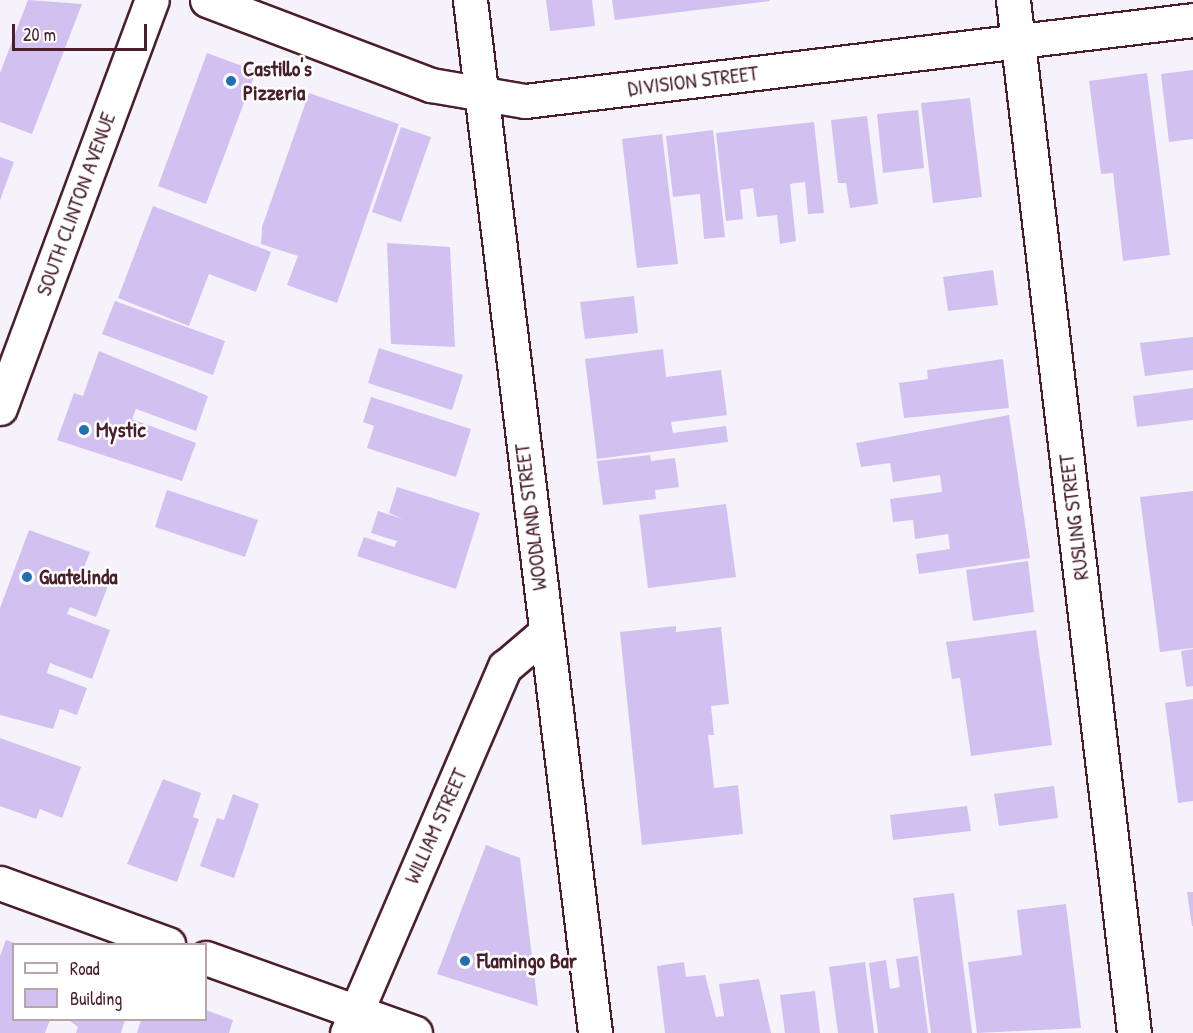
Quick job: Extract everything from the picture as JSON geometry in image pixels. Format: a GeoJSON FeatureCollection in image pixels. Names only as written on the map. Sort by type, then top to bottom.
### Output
{"type":"FeatureCollection","features":[{"type":"Feature","properties":{"kind":"street","name":"SOUTH CLINTON AVENUE"},"geometry":{"type":"LineString","coordinates":[[0,408],[152,0]]}},
{"type":"Feature","properties":{"kind":"street","name":"DIVISION STREET"},"geometry":{"type":"LineString","coordinates":[[207,0],[431,85],[480,96],[525,102],[1193,20]]}},
{"type":"Feature","properties":{"kind":"street","name":"WOODLAND STREET"},"geometry":{"type":"LineString","coordinates":[[470,0],[595,1033]]}},
{"type":"Feature","properties":{"kind":"street","name":"RUSLING STREET"},"geometry":{"type":"LineString","coordinates":[[1013,0],[1134,1033]]}},
{"type":"Feature","properties":{"kind":"street","name":"WILLIAM STREET"},"geometry":{"type":"LineString","coordinates":[[350,1023],[505,667],[545,633]]}},
{"type":"Feature","properties":{"kind":"street"},"geometry":{"type":"LineString","coordinates":[[0,883],[163,943]]}},
{"type":"Feature","properties":{"kind":"street"},"geometry":{"type":"LineString","coordinates":[[207,958],[350,1023],[415,1033]]}},
{"type":"Feature","properties":{"kind":"building"},"geometry":{"type":"Polygon","coordinates":[[[28,0],[82,4],[32,134],[0,122],[0,73],[28,0]]]}},
{"type":"Feature","properties":{"kind":"building"},"geometry":{"type":"Polygon","coordinates":[[[546,0],[592,0],[595,26],[550,31],[546,0]]]}},
{"type":"Feature","properties":{"kind":"building"},"geometry":{"type":"Polygon","coordinates":[[[612,0],[770,0],[770,1],[615,20],[612,0]]]}},
{"type":"Feature","properties":{"kind":"building"},"geometry":{"type":"Polygon","coordinates":[[[207,53],[256,71],[206,204],[158,186],[207,53]]]}},
{"type":"Feature","properties":{"kind":"building"},"geometry":{"type":"Polygon","coordinates":[[[1193,70],[1193,139],[1169,142],[1161,74],[1193,70]]]}},
{"type":"Feature","properties":{"kind":"building"},"geometry":{"type":"Polygon","coordinates":[[[1147,73],[1170,255],[1123,261],[1113,173],[1101,174],[1089,81],[1147,73]]]}},
{"type":"Feature","properties":{"kind":"building"},"geometry":{"type":"Polygon","coordinates":[[[309,93],[399,124],[337,303],[287,285],[298,256],[261,244],[262,227],[309,93]]]}},
{"type":"Feature","properties":{"kind":"building"},"geometry":{"type":"Polygon","coordinates":[[[970,98],[982,197],[933,203],[921,103],[970,98]]]}},
{"type":"Feature","properties":{"kind":"building"},"geometry":{"type":"Polygon","coordinates":[[[918,110],[924,168],[883,173],[877,114],[918,110]]]}},
{"type":"Feature","properties":{"kind":"building"},"geometry":{"type":"Polygon","coordinates":[[[867,116],[878,204],[850,208],[846,183],[838,183],[831,120],[867,116]]]}},
{"type":"Feature","properties":{"kind":"building"},"geometry":{"type":"Polygon","coordinates":[[[814,122],[824,213],[808,214],[805,182],[790,184],[796,241],[780,244],[777,215],[757,217],[753,188],[740,190],[743,219],[726,221],[716,133],[814,122]]]}},
{"type":"Feature","properties":{"kind":"building"},"geometry":{"type":"Polygon","coordinates":[[[401,127],[431,137],[401,222],[372,212],[401,127]]]}},
{"type":"Feature","properties":{"kind":"building"},"geometry":{"type":"Polygon","coordinates":[[[713,130],[725,237],[704,239],[700,194],[673,197],[666,136],[713,130]]]}},
{"type":"Feature","properties":{"kind":"building"},"geometry":{"type":"Polygon","coordinates":[[[662,134],[678,264],[637,268],[622,139],[662,134]]]}},
{"type":"Feature","properties":{"kind":"building"},"geometry":{"type":"Polygon","coordinates":[[[0,157],[14,162],[0,200],[0,157]]]}},
{"type":"Feature","properties":{"kind":"building"},"geometry":{"type":"Polygon","coordinates":[[[153,206],[271,252],[256,292],[209,274],[189,326],[118,298],[153,206]]]}},
{"type":"Feature","properties":{"kind":"building"},"geometry":{"type":"Polygon","coordinates":[[[387,243],[450,247],[455,347],[391,344],[387,243]]]}},
{"type":"Feature","properties":{"kind":"building"},"geometry":{"type":"Polygon","coordinates":[[[993,270],[998,305],[948,311],[943,277],[993,270]]]}},
{"type":"Feature","properties":{"kind":"building"},"geometry":{"type":"Polygon","coordinates":[[[634,296],[638,333],[585,339],[580,302],[634,296]]]}},
{"type":"Feature","properties":{"kind":"building"},"geometry":{"type":"Polygon","coordinates":[[[115,301],[225,341],[213,375],[102,334],[115,301]]]}},
{"type":"Feature","properties":{"kind":"building"},"geometry":{"type":"Polygon","coordinates":[[[1193,337],[1193,370],[1145,376],[1140,343],[1193,337]]]}},
{"type":"Feature","properties":{"kind":"building"},"geometry":{"type":"Polygon","coordinates":[[[379,348],[463,375],[452,410],[368,383],[379,348]]]}},
{"type":"Feature","properties":{"kind":"building"},"geometry":{"type":"Polygon","coordinates":[[[663,349],[666,377],[721,370],[727,415],[671,422],[673,433],[726,426],[728,442],[597,459],[585,359],[663,349]]]}},
{"type":"Feature","properties":{"kind":"building"},"geometry":{"type":"Polygon","coordinates":[[[99,351],[208,396],[196,431],[136,409],[132,419],[196,443],[182,481],[57,440],[74,393],[83,396],[99,351]]]}},
{"type":"Feature","properties":{"kind":"building"},"geometry":{"type":"Polygon","coordinates":[[[1003,359],[1009,408],[904,418],[899,383],[928,379],[927,370],[1003,359]]]}},
{"type":"Feature","properties":{"kind":"building"},"geometry":{"type":"Polygon","coordinates":[[[1193,388],[1193,420],[1137,427],[1133,396],[1193,388]]]}},
{"type":"Feature","properties":{"kind":"building"},"geometry":{"type":"Polygon","coordinates":[[[371,397],[471,429],[456,477],[367,448],[374,426],[363,422],[371,397]]]}},
{"type":"Feature","properties":{"kind":"building"},"geometry":{"type":"Polygon","coordinates":[[[1009,415],[1030,558],[919,574],[916,554],[950,549],[948,534],[915,539],[913,520],[893,522],[890,499],[942,492],[940,475],[893,482],[890,463],[861,467],[856,443],[1009,415]]]}},
{"type":"Feature","properties":{"kind":"building"},"geometry":{"type":"Polygon","coordinates":[[[650,455],[651,461],[675,458],[679,487],[655,490],[656,499],[603,505],[597,461],[650,455]]]}},
{"type":"Feature","properties":{"kind":"building"},"geometry":{"type":"Polygon","coordinates":[[[397,487],[480,513],[456,589],[357,556],[364,537],[394,547],[397,541],[371,533],[378,511],[403,519],[389,513],[397,487]]]}},
{"type":"Feature","properties":{"kind":"building"},"geometry":{"type":"Polygon","coordinates":[[[167,490],[258,520],[245,557],[155,527],[167,490]]]}},
{"type":"Feature","properties":{"kind":"building"},"geometry":{"type":"Polygon","coordinates":[[[1193,491],[1193,648],[1160,652],[1140,497],[1193,491]]]}},
{"type":"Feature","properties":{"kind":"building"},"geometry":{"type":"Polygon","coordinates":[[[726,504],[736,577],[648,588],[639,515],[726,504]]]}},
{"type":"Feature","properties":{"kind":"building"},"geometry":{"type":"Polygon","coordinates":[[[29,530],[90,552],[84,568],[111,578],[96,617],[70,607],[67,614],[110,630],[92,679],[50,663],[47,673],[87,688],[77,715],[60,709],[53,729],[0,715],[0,608],[29,530]]]}},
{"type":"Feature","properties":{"kind":"building"},"geometry":{"type":"Polygon","coordinates":[[[1028,561],[1034,612],[973,621],[966,570],[1028,561]]]}},
{"type":"Feature","properties":{"kind":"building"},"geometry":{"type":"Polygon","coordinates":[[[676,626],[676,632],[721,627],[729,704],[711,706],[714,735],[708,735],[714,788],[738,785],[743,834],[642,845],[620,632],[676,626]]]}},
{"type":"Feature","properties":{"kind":"building"},"geometry":{"type":"Polygon","coordinates":[[[1036,630],[1052,745],[971,756],[960,678],[952,679],[946,642],[1036,630]]]}},
{"type":"Feature","properties":{"kind":"building"},"geometry":{"type":"Polygon","coordinates":[[[1193,649],[1193,686],[1186,687],[1181,651],[1193,649]]]}},
{"type":"Feature","properties":{"kind":"building"},"geometry":{"type":"Polygon","coordinates":[[[1193,699],[1193,801],[1178,803],[1165,703],[1193,699]]]}},
{"type":"Feature","properties":{"kind":"building"},"geometry":{"type":"Polygon","coordinates":[[[0,738],[81,767],[62,818],[40,809],[36,819],[0,806],[0,738]]]}},
{"type":"Feature","properties":{"kind":"building"},"geometry":{"type":"Polygon","coordinates":[[[163,779],[201,793],[193,817],[199,819],[177,882],[127,864],[163,779]]]}},
{"type":"Feature","properties":{"kind":"building"},"geometry":{"type":"Polygon","coordinates":[[[1054,786],[1058,818],[999,826],[994,794],[1054,786]]]}},
{"type":"Feature","properties":{"kind":"building"},"geometry":{"type":"Polygon","coordinates":[[[233,794],[259,804],[234,878],[200,866],[217,818],[224,820],[233,794]]]}},
{"type":"Feature","properties":{"kind":"building"},"geometry":{"type":"Polygon","coordinates":[[[967,806],[971,831],[893,840],[890,815],[967,806]]]}},
{"type":"Feature","properties":{"kind":"building"},"geometry":{"type":"Polygon","coordinates":[[[486,845],[520,858],[538,1006],[437,974],[486,845]]]}},
{"type":"Feature","properties":{"kind":"building"},"geometry":{"type":"Polygon","coordinates":[[[1187,892],[1193,892],[1193,926],[1192,926],[1187,892]]]}},
{"type":"Feature","properties":{"kind":"building"},"geometry":{"type":"Polygon","coordinates":[[[954,893],[972,1033],[931,1033],[913,898],[954,893]]]}},
{"type":"Feature","properties":{"kind":"building"},"geometry":{"type":"Polygon","coordinates":[[[1066,904],[1081,1028],[977,1033],[968,962],[1022,955],[1017,910],[1066,904]]]}},
{"type":"Feature","properties":{"kind":"building"},"geometry":{"type":"Polygon","coordinates":[[[6,940],[15,943],[12,943],[12,1021],[50,1021],[45,1033],[0,1033],[0,956],[6,940]]]}},
{"type":"Feature","properties":{"kind":"building"},"geometry":{"type":"Polygon","coordinates":[[[918,956],[928,1033],[878,1033],[869,963],[886,960],[890,989],[900,987],[896,959],[918,956]]]}},
{"type":"Feature","properties":{"kind":"building"},"geometry":{"type":"Polygon","coordinates":[[[684,962],[686,977],[705,975],[716,1017],[724,1016],[719,984],[759,979],[771,1033],[665,1033],[657,966],[684,962]]]}},
{"type":"Feature","properties":{"kind":"building"},"geometry":{"type":"Polygon","coordinates":[[[865,962],[874,1033],[838,1033],[829,967],[865,962]]]}},
{"type":"Feature","properties":{"kind":"building"},"geometry":{"type":"Polygon","coordinates":[[[815,991],[820,1033],[785,1033],[780,995],[815,991]]]}},
{"type":"Feature","properties":{"kind":"building"},"geometry":{"type":"Polygon","coordinates":[[[207,1010],[233,1020],[229,1033],[137,1033],[141,1021],[207,1021],[207,1010]]]}},
{"type":"Feature","properties":{"kind":"building"},"geometry":{"type":"Polygon","coordinates":[[[70,1021],[125,1021],[121,1033],[76,1033],[78,1027],[70,1021]]]}},
{"type":"Feature","properties":{"kind":"place","name":"Castillo's Pizzeria"},"geometry":{"type":"Point","coordinates":[231,81]}},
{"type":"Feature","properties":{"kind":"place","name":"Mystic"},"geometry":{"type":"Point","coordinates":[84,430]}},
{"type":"Feature","properties":{"kind":"place","name":"Guatelinda"},"geometry":{"type":"Point","coordinates":[27,577]}},
{"type":"Feature","properties":{"kind":"place","name":"Flamingo Bar"},"geometry":{"type":"Point","coordinates":[465,961]}}]}
